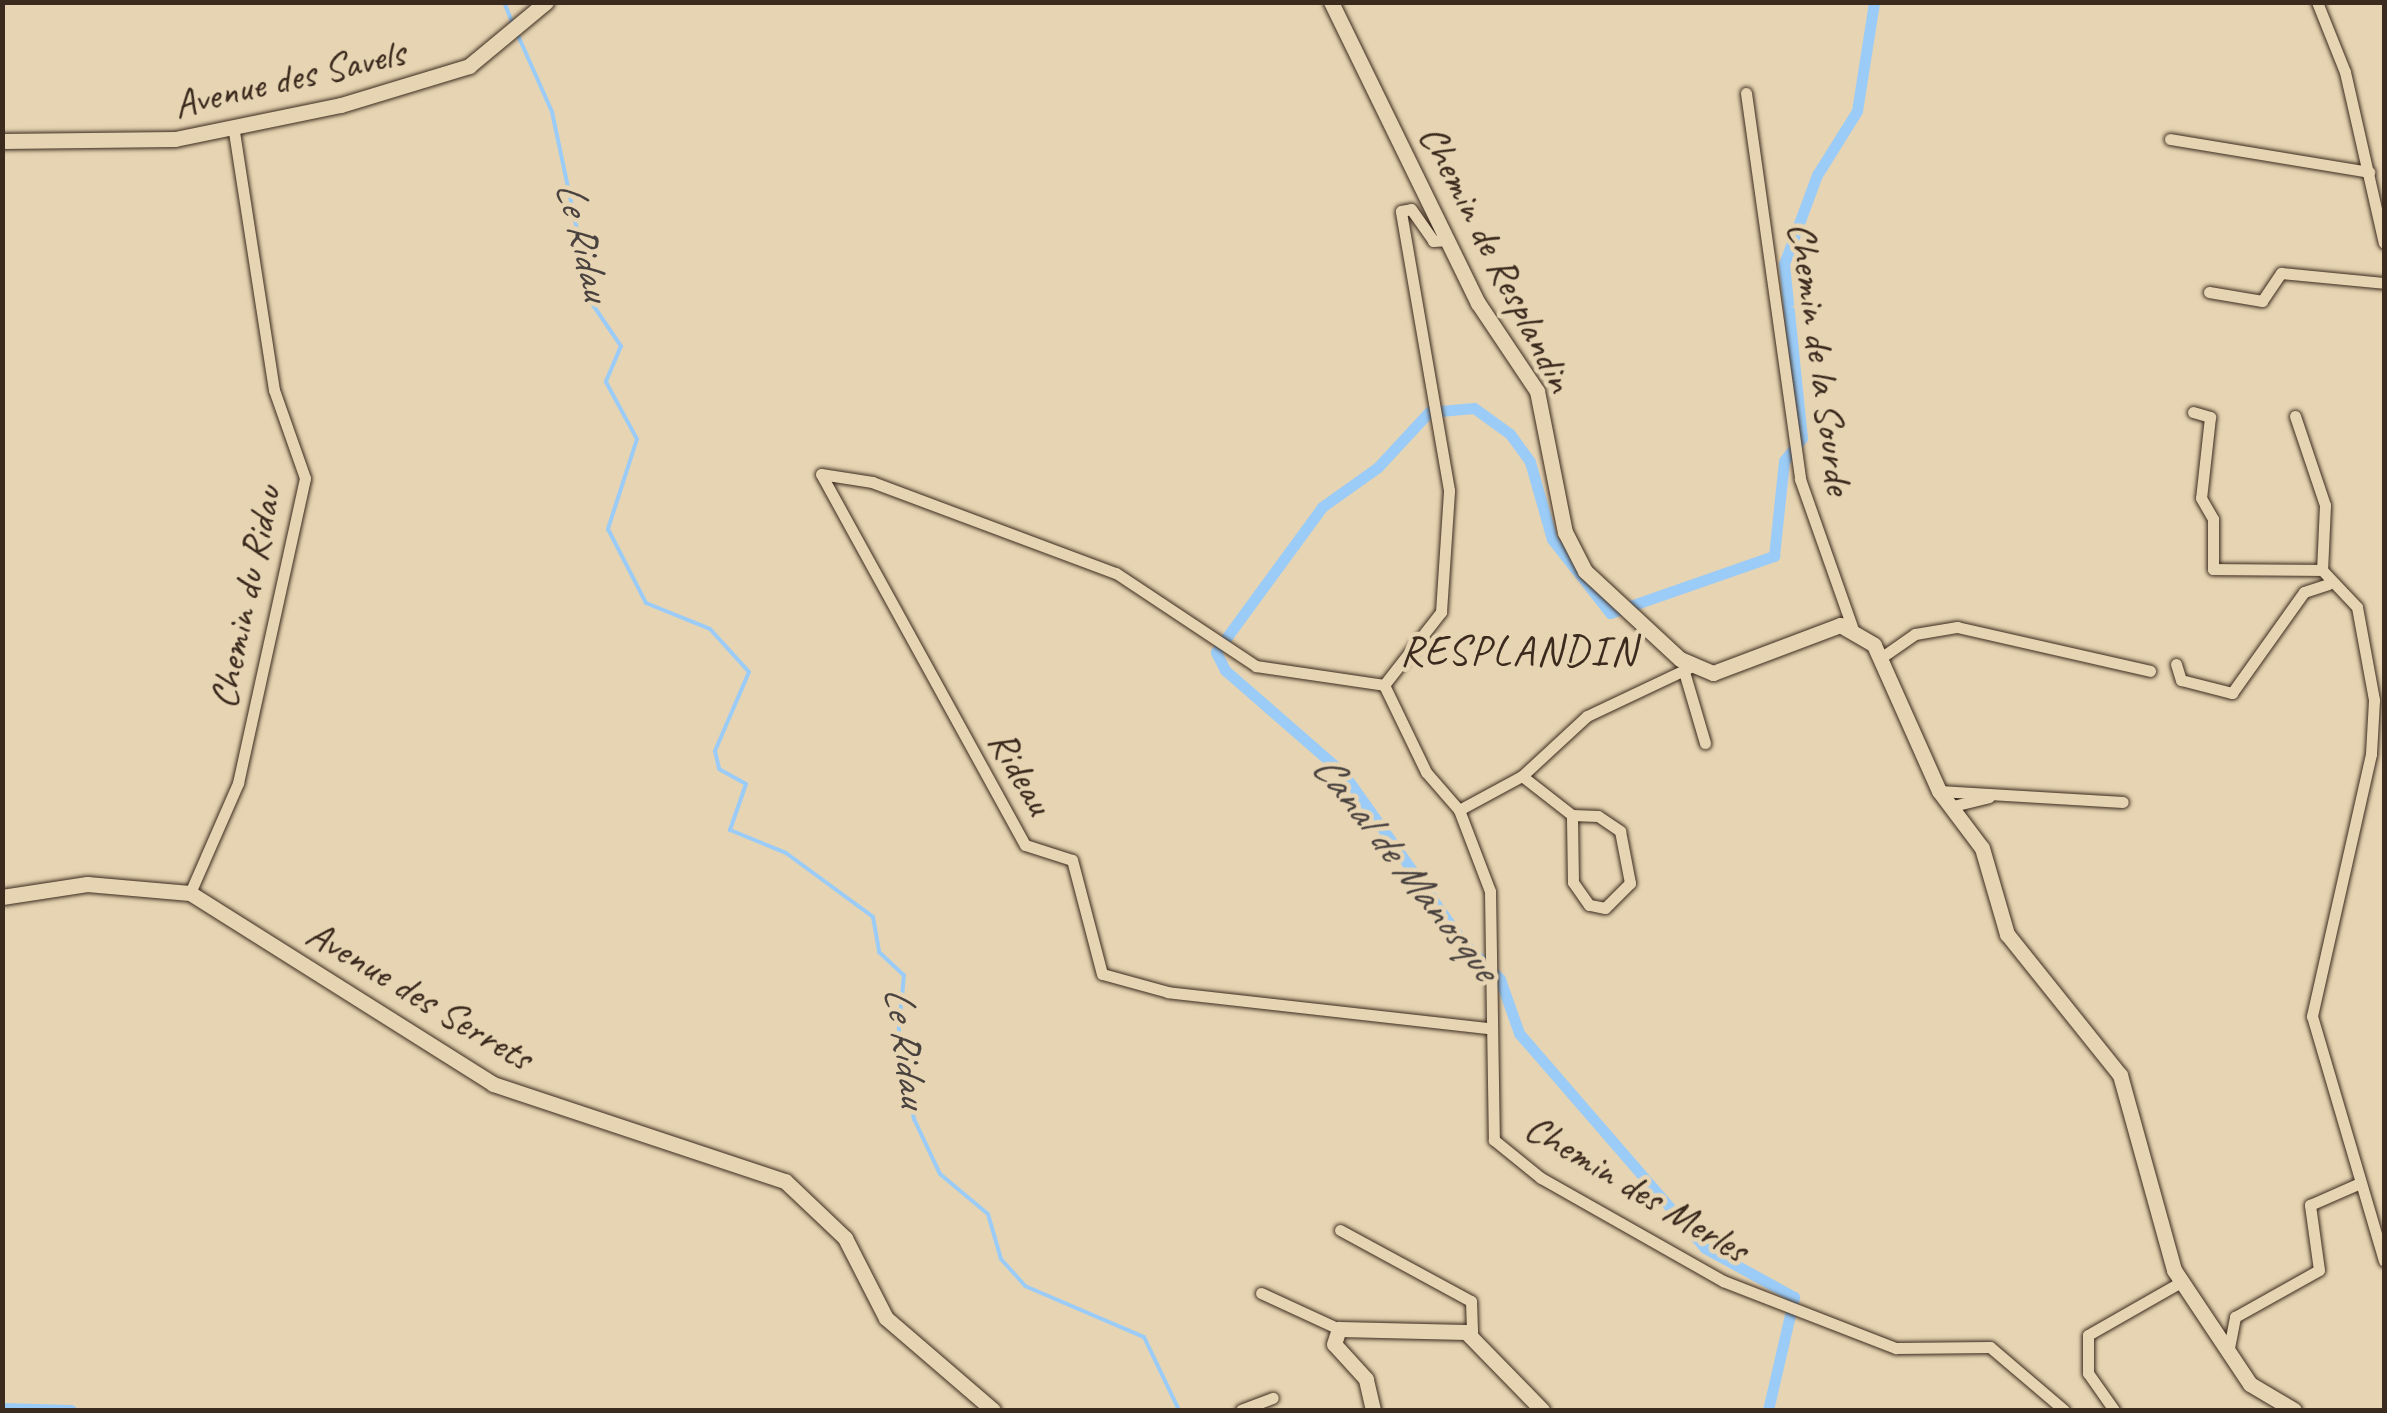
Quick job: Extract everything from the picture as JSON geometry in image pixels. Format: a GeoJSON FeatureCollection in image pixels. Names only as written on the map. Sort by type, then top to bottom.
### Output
{"type":"FeatureCollection","features":[{"type":"Feature","properties":{"kind":"street","name":"Avenue des Savels"},"geometry":{"type":"LineString","coordinates":[[2,141],[144,142],[234,131],[453,73],[515,30],[546,2]]}},
{"type":"Feature","properties":{"kind":"street","name":"Chemin de Resplandin"},"geometry":{"type":"LineString","coordinates":[[1331,2],[1448,240],[1536,391],[1564,532],[1624,613],[1689,671]]}},
{"type":"Feature","properties":{"kind":"street"},"geometry":{"type":"LineString","coordinates":[[2317,2],[2346,72],[2384,243]]}},
{"type":"Feature","properties":{"kind":"street","name":"Chemin de la Sourde"},"geometry":{"type":"LineString","coordinates":[[1746,94],[1796,454],[1818,546],[1852,627]]}},
{"type":"Feature","properties":{"kind":"street","name":"Chemin du Ridau"},"geometry":{"type":"LineString","coordinates":[[190,894],[238,783],[305,478],[274,390],[234,131]]}},
{"type":"Feature","properties":{"kind":"street"},"geometry":{"type":"LineString","coordinates":[[2170,139],[2368,172]]}},
{"type":"Feature","properties":{"kind":"street"},"geometry":{"type":"LineString","coordinates":[[1384,686],[1443,604],[1449,490],[1401,211],[1410,210],[1433,241],[1448,240]]}},
{"type":"Feature","properties":{"kind":"street"},"geometry":{"type":"LineString","coordinates":[[2210,292],[2262,301],[2281,272],[2384,283]]}},
{"type":"Feature","properties":{"kind":"street"},"geometry":{"type":"LineString","coordinates":[[2194,412],[2210,417],[2201,498],[2213,519],[2213,569],[2322,570]]}},
{"type":"Feature","properties":{"kind":"street"},"geometry":{"type":"LineString","coordinates":[[2295,416],[2325,505],[2322,570],[2328,584],[2357,607],[2375,710],[2312,1016],[2384,1261]]}},
{"type":"Feature","properties":{"kind":"street","name":"Rideau"},"geometry":{"type":"LineString","coordinates":[[1384,686],[1276,672],[1221,643],[1126,578],[838,471],[820,478],[1026,845],[1072,860],[1102,974],[1168,992],[1487,1028]]}},
{"type":"Feature","properties":{"kind":"street"},"geometry":{"type":"LineString","coordinates":[[2176,664],[2180,680],[2232,693],[2307,589],[2328,584]]}},
{"type":"Feature","properties":{"kind":"street"},"geometry":{"type":"LineString","coordinates":[[1459,810],[1522,776],[1587,716],[1689,671],[1723,673],[1825,628],[1852,627],[1882,656],[1939,791],[1982,848],[2007,934],[2120,1074],[2158,1237],[2181,1282],[2250,1384],[2294,1410]]}},
{"type":"Feature","properties":{"kind":"street"},"geometry":{"type":"LineString","coordinates":[[1882,656],[1915,634],[1958,627],[2150,671]]}},
{"type":"Feature","properties":{"kind":"street"},"geometry":{"type":"LineString","coordinates":[[1689,671],[1706,743]]}},
{"type":"Feature","properties":{"kind":"street","name":"Chemin des Merles"},"geometry":{"type":"LineString","coordinates":[[1384,686],[1426,772],[1459,810],[1490,891],[1488,1127],[1507,1153],[1682,1260],[1784,1308],[1904,1349],[1990,1347],[2064,1410]]}},
{"type":"Feature","properties":{"kind":"street"},"geometry":{"type":"LineString","coordinates":[[1522,776],[1572,816],[1606,819],[1623,836],[1630,883],[1606,908],[1589,905],[1573,882],[1572,816]]}},
{"type":"Feature","properties":{"kind":"street"},"geometry":{"type":"LineString","coordinates":[[1939,791],[2123,802]]}},
{"type":"Feature","properties":{"kind":"street"},"geometry":{"type":"LineString","coordinates":[[1952,806],[1972,796],[2058,804]]}},
{"type":"Feature","properties":{"kind":"street","name":"Avenue des Serrets"},"geometry":{"type":"LineString","coordinates":[[2,897],[87,884],[190,894],[493,1084],[784,1182],[812,1198],[845,1238],[886,1318],[993,1410]]}},
{"type":"Feature","properties":{"kind":"street"},"geometry":{"type":"LineString","coordinates":[[2228,1353],[2235,1317],[2319,1270],[2312,1202],[2360,1183]]}},
{"type":"Feature","properties":{"kind":"street"},"geometry":{"type":"LineString","coordinates":[[1340,1230],[1472,1301],[1472,1335],[1542,1410]]}},
{"type":"Feature","properties":{"kind":"street"},"geometry":{"type":"LineString","coordinates":[[2113,1409],[2085,1365],[2088,1335],[2181,1282]]}},
{"type":"Feature","properties":{"kind":"street"},"geometry":{"type":"LineString","coordinates":[[1261,1293],[1339,1328],[1472,1335]]}},
{"type":"Feature","properties":{"kind":"street"},"geometry":{"type":"LineString","coordinates":[[1339,1328],[1334,1344],[1366,1379],[1374,1410]]}},
{"type":"Feature","properties":{"kind":"street"},"geometry":{"type":"LineString","coordinates":[[1241,1410],[1274,1398]]}},
{"type":"Feature","properties":{"kind":"waterway","name":"Le Ridau"},"geometry":{"type":"LineString","coordinates":[[504,2],[512,22]]}},
{"type":"Feature","properties":{"kind":"waterway","name":"Canal de Manosque"},"geometry":{"type":"LineString","coordinates":[[1768,1410],[1794,1297],[1705,1248],[1519,1033],[1500,979],[1462,941],[1343,773],[1225,670],[1216,652],[1322,507],[1378,467],[1429,412],[1474,408],[1510,434],[1530,462],[1552,539],[1610,613],[1774,556],[1784,461],[1802,438],[1784,264],[1817,175],[1857,111],[1874,2]]}},
{"type":"Feature","properties":{"kind":"waterway","name":"Le Ridau"},"geometry":{"type":"LineString","coordinates":[[516,31],[552,112],[593,305],[621,346],[606,382],[637,439],[608,529],[646,603],[710,629],[749,672],[715,751],[719,769],[746,784],[730,830],[786,853],[873,917],[879,952],[904,975],[898,1038],[914,1119],[940,1174],[988,1214],[1001,1259],[1025,1286],[1144,1337],[1179,1410]]}},
{"type":"Feature","properties":{"kind":"waterway","name":"Canal de Manosque"},"geometry":{"type":"LineString","coordinates":[[2,1408],[71,1410]]}},
{"type":"Feature","properties":{"kind":"district","name":"RESPLANDIN"},"geometry":{"type":"Point","coordinates":[1519,651]}}]}
